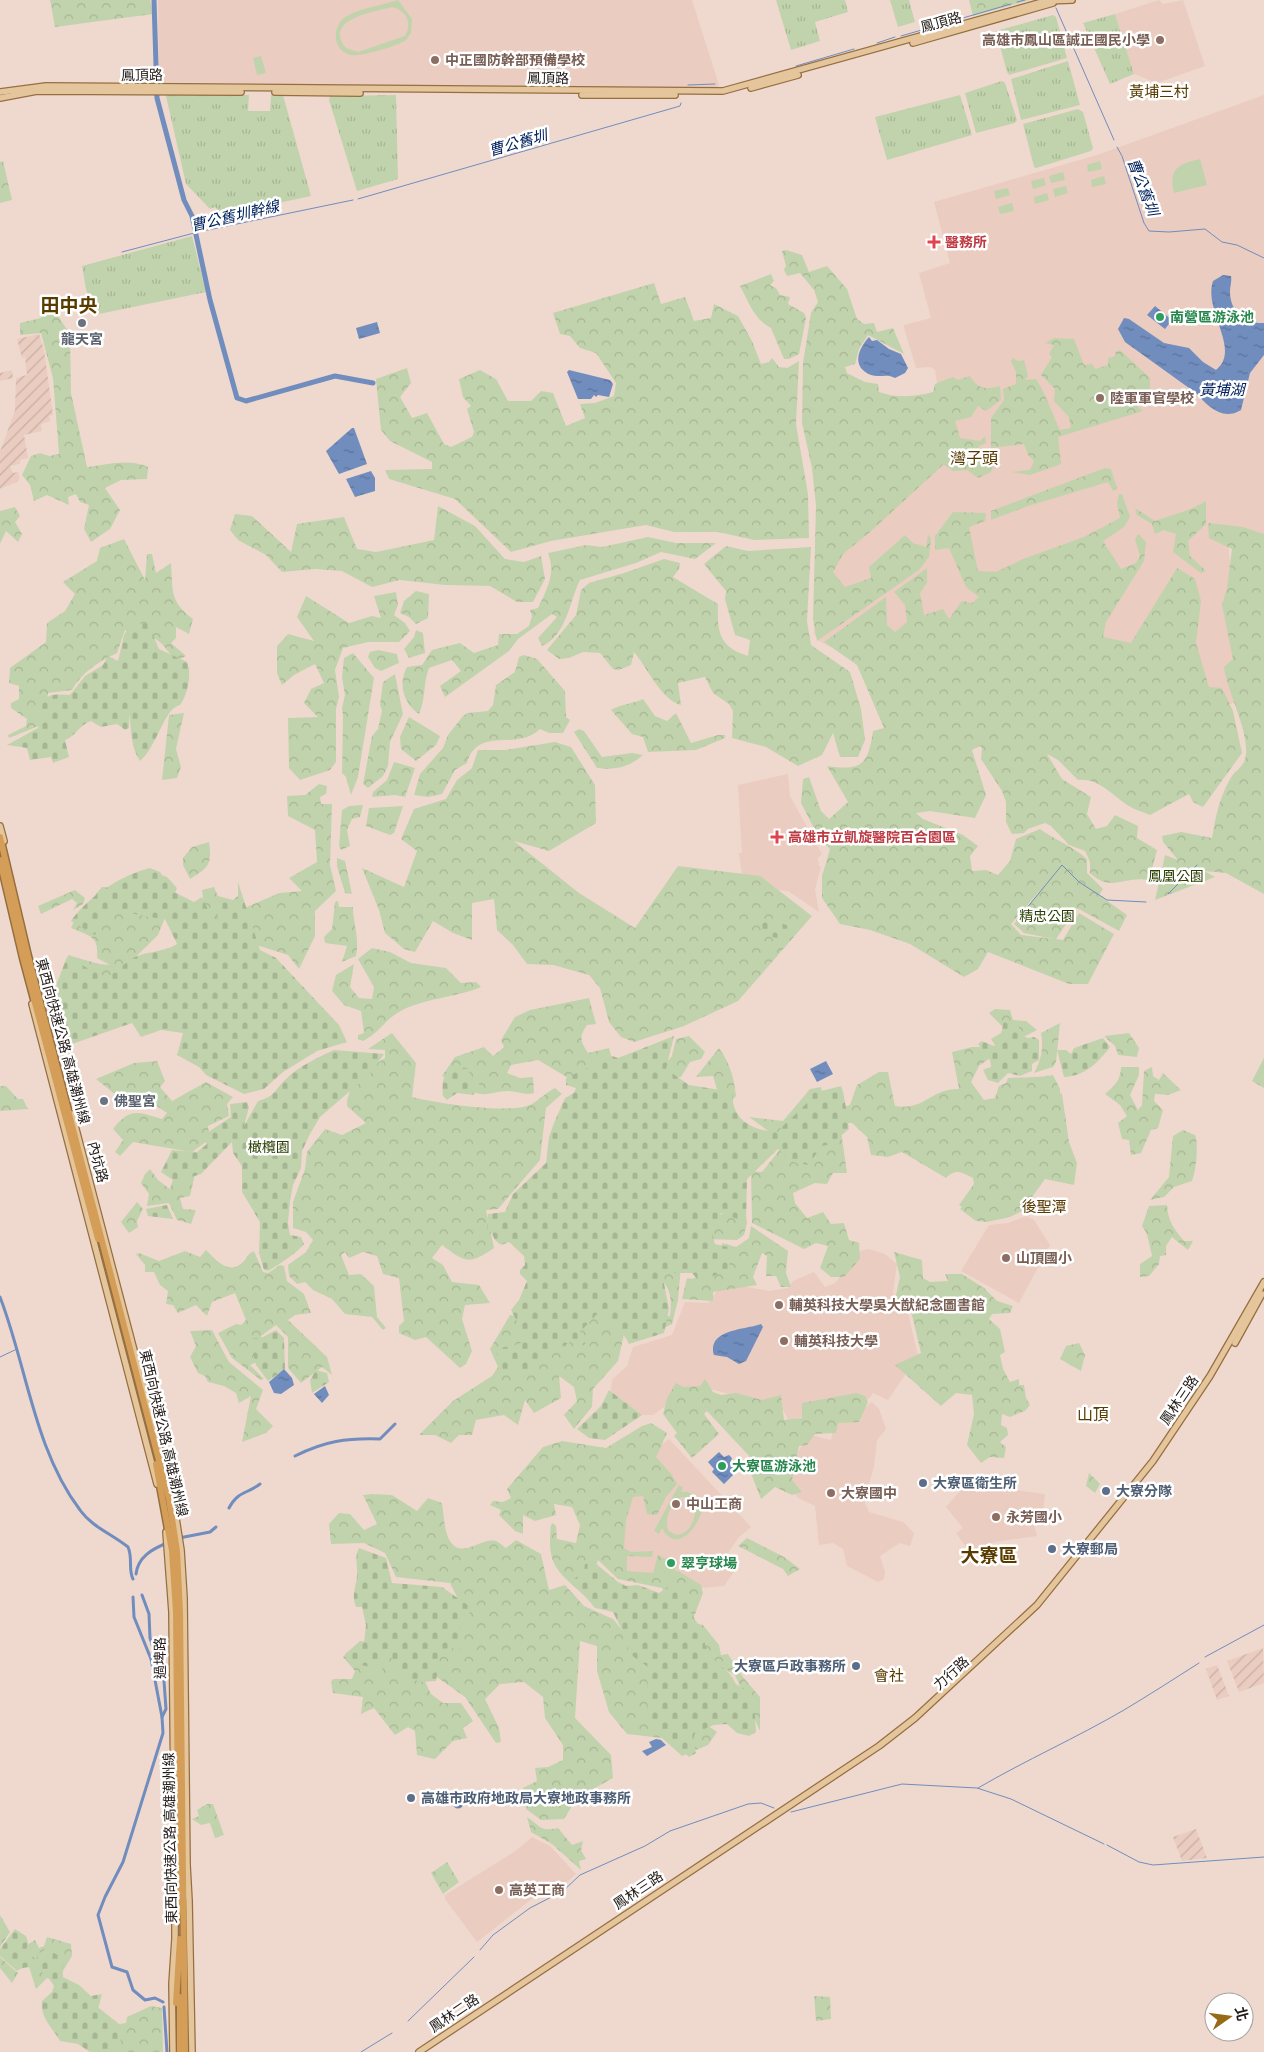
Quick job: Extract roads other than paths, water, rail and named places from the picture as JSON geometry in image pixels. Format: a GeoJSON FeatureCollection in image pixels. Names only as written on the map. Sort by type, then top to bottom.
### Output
{"type":"FeatureCollection","features":[{"type":"Feature","properties":{"kind":"highway","name":"東西向快速公路 高雄潮州線"},"geometry":{"type":"LineString","coordinates":[[0,837],[28,956],[170,1499],[177,1551],[180,1612],[185,2052]]}},
{"type":"Feature","properties":{"kind":"highway","name":"東西向快速公路 高雄潮州線"},"geometry":{"type":"LineString","coordinates":[[0,860],[23,958],[146,1419],[164,1500],[172,1551],[176,1612],[180,2052]]}},
{"type":"Feature","properties":{"kind":"highway"},"geometry":{"type":"LineString","coordinates":[[183,1866],[190,2052]]}},
{"type":"Feature","properties":{"kind":"highway"},"geometry":{"type":"LineString","coordinates":[[175,2052],[176,1984],[180,1939]]}},
{"type":"Feature","properties":{"kind":"main road","name":"鳳頂路"},"geometry":{"type":"LineString","coordinates":[[0,98],[37,91],[723,91],[1046,0],[1072,0]]}},
{"type":"Feature","properties":{"kind":"main road","name":"鳳頂路"},"geometry":{"type":"LineString","coordinates":[[0,92],[35,86],[152,90]]}},
{"type":"Feature","properties":{"kind":"main road","name":"內坑路"},"geometry":{"type":"LineString","coordinates":[[0,826],[63,1084],[114,1272]]}},
{"type":"Feature","properties":{"kind":"main road","name":"內坑路"},"geometry":{"type":"LineString","coordinates":[[0,871],[52,1084],[102,1271]]}},
{"type":"Feature","properties":{"kind":"main road","name":"過埤路"},"geometry":{"type":"LineString","coordinates":[[102,1271],[161,1500],[168,1545],[172,1612],[176,1939],[172,1984],[175,2052]]}},
{"type":"Feature","properties":{"kind":"main road","name":"過埤路"},"geometry":{"type":"LineString","coordinates":[[114,1272],[173,1499],[179,1540],[184,1598],[187,1865],[190,1901],[190,2052]]}},
{"type":"Feature","properties":{"kind":"main road","name":"鳳林三路"},"geometry":{"type":"LineString","coordinates":[[1103,1524],[1146,1471],[1174,1431],[1210,1376],[1264,1282]]}},
{"type":"Feature","properties":{"kind":"main road","name":"鳳林三路"},"geometry":{"type":"LineString","coordinates":[[1103,1524],[1154,1466],[1177,1433],[1213,1378],[1264,1290]]}},
{"type":"Feature","properties":{"kind":"main road","name":"力行路"},"geometry":{"type":"LineString","coordinates":[[788,1808],[879,1746],[925,1709],[1025,1618],[1103,1524]]}},
{"type":"Feature","properties":{"kind":"main road","name":"鳳林三路"},"geometry":{"type":"LineString","coordinates":[[505,1996],[788,1808]]}},
{"type":"Feature","properties":{"kind":"main road","name":"鳳林二路"},"geometry":{"type":"LineString","coordinates":[[419,2052],[505,1996]]}},
{"type":"Feature","properties":{"kind":"main road","name":"鳳林二路"},"geometry":{"type":"LineString","coordinates":[[425,2052],[505,1996]]}},
{"type":"Feature","properties":{"kind":"water","name":"黃埔湖"},"geometry":{"type":"Polygon","coordinates":[[[1223,275],[1231,276],[1231,299],[1236,311],[1245,319],[1264,323],[1264,355],[1250,373],[1241,410],[1228,414],[1221,413],[1210,407],[1196,393],[1125,342],[1118,329],[1124,318],[1129,319],[1164,343],[1189,348],[1203,362],[1216,370],[1223,362],[1225,352],[1224,341],[1211,293],[1213,281],[1223,275]]]}},
{"type":"Feature","properties":{"kind":"water","name":"南營區游泳池"},"geometry":{"type":"Polygon","coordinates":[[[1155,306],[1172,320],[1165,329],[1147,315],[1155,306]]]}},
{"type":"Feature","properties":{"kind":"water"},"geometry":{"type":"Polygon","coordinates":[[[377,322],[380,333],[359,339],[356,328],[377,322]]]}},
{"type":"Feature","properties":{"kind":"water"},"geometry":{"type":"Polygon","coordinates":[[[869,337],[872,341],[877,340],[889,349],[901,354],[908,368],[905,373],[895,378],[874,376],[865,372],[858,358],[862,347],[869,337]]]}},
{"type":"Feature","properties":{"kind":"water"},"geometry":{"type":"Polygon","coordinates":[[[569,370],[610,380],[613,384],[609,397],[598,395],[596,397],[594,395],[591,399],[578,399],[567,372],[569,370]]]}},
{"type":"Feature","properties":{"kind":"water"},"geometry":{"type":"Polygon","coordinates":[[[354,428],[367,464],[339,474],[326,451],[354,428]]]}},
{"type":"Feature","properties":{"kind":"water"},"geometry":{"type":"Polygon","coordinates":[[[371,471],[375,478],[375,491],[355,497],[346,479],[371,471]]]}},
{"type":"Feature","properties":{"kind":"water"},"geometry":{"type":"Polygon","coordinates":[[[826,1061],[833,1074],[817,1082],[810,1069],[826,1061]]]}},
{"type":"Feature","properties":{"kind":"water"},"geometry":{"type":"Polygon","coordinates":[[[761,1324],[763,1327],[746,1361],[739,1364],[727,1357],[714,1355],[713,1346],[722,1335],[761,1324]]]}},
{"type":"Feature","properties":{"kind":"water"},"geometry":{"type":"Polygon","coordinates":[[[284,1369],[292,1378],[294,1385],[281,1394],[274,1393],[269,1382],[284,1369]]]}},
{"type":"Feature","properties":{"kind":"water"},"geometry":{"type":"Polygon","coordinates":[[[325,1386],[329,1395],[322,1403],[314,1394],[325,1386]]]}},
{"type":"Feature","properties":{"kind":"water","name":"大寮區游泳池"},"geometry":{"type":"Polygon","coordinates":[[[719,1452],[724,1457],[729,1455],[732,1458],[730,1464],[737,1471],[724,1484],[712,1472],[714,1469],[708,1462],[719,1452]]]}},
{"type":"Feature","properties":{"kind":"water"},"geometry":{"type":"Polygon","coordinates":[[[656,1739],[661,1740],[666,1745],[647,1756],[642,1751],[652,1747],[649,1742],[656,1739]]]}},
{"type":"Feature","properties":{"kind":"water"},"geometry":{"type":"Polygon","coordinates":[[[458,1797],[464,1803],[458,1809],[452,1803],[458,1797]]]}},
{"type":"Feature","properties":{"kind":"waterway"},"geometry":{"type":"LineString","coordinates":[[154,0],[157,98],[184,200],[192,216],[210,300],[237,398],[246,401],[335,376],[373,383]]}},
{"type":"Feature","properties":{"kind":"waterway","name":"曹公舊圳"},"geometry":{"type":"LineString","coordinates":[[1017,2],[1025,0]]}},
{"type":"Feature","properties":{"kind":"waterway","name":"曹公舊圳"},"geometry":{"type":"LineString","coordinates":[[901,36],[1011,4]]}},
{"type":"Feature","properties":{"kind":"waterway","name":"曹公舊圳"},"geometry":{"type":"LineString","coordinates":[[1056,8],[1114,140]]}},
{"type":"Feature","properties":{"kind":"waterway","name":"曹公舊圳"},"geometry":{"type":"LineString","coordinates":[[877,43],[895,37]]}},
{"type":"Feature","properties":{"kind":"waterway","name":"曹公舊圳"},"geometry":{"type":"LineString","coordinates":[[796,66],[854,49]]}},
{"type":"Feature","properties":{"kind":"waterway","name":"曹公舊圳"},"geometry":{"type":"LineString","coordinates":[[688,85],[715,84]]}},
{"type":"Feature","properties":{"kind":"waterway","name":"曹公舊圳"},"geometry":{"type":"LineString","coordinates":[[358,199],[680,106],[681,103]]}},
{"type":"Feature","properties":{"kind":"waterway","name":"曹公舊圳"},"geometry":{"type":"LineString","coordinates":[[1117,147],[1122,156],[1144,223],[1149,231],[1169,232],[1205,229],[1222,242],[1237,245],[1264,258]]}},
{"type":"Feature","properties":{"kind":"waterway","name":"曹公舊圳幹線"},"geometry":{"type":"LineString","coordinates":[[122,252],[198,232],[353,200]]}},
{"type":"Feature","properties":{"kind":"waterway"},"geometry":{"type":"LineString","coordinates":[[1017,920],[1062,865],[1079,882],[1107,900],[1146,902]]}},
{"type":"Feature","properties":{"kind":"waterway"},"geometry":{"type":"LineString","coordinates":[[1168,894],[1197,865]]}},
{"type":"Feature","properties":{"kind":"waterway"},"geometry":{"type":"LineString","coordinates":[[0,1297],[33,1407],[52,1461],[64,1486],[85,1516],[96,1526],[128,1547],[133,1579]]}},
{"type":"Feature","properties":{"kind":"waterway"},"geometry":{"type":"LineString","coordinates":[[0,1357],[17,1349]]}},
{"type":"Feature","properties":{"kind":"waterway"},"geometry":{"type":"LineString","coordinates":[[295,1456],[326,1444],[357,1439],[380,1439],[395,1424]]}},
{"type":"Feature","properties":{"kind":"waterway"},"geometry":{"type":"LineString","coordinates":[[229,1508],[236,1498],[260,1484]]}},
{"type":"Feature","properties":{"kind":"waterway"},"geometry":{"type":"LineString","coordinates":[[179,1538],[210,1532],[216,1527]]}},
{"type":"Feature","properties":{"kind":"waterway"},"geometry":{"type":"LineString","coordinates":[[136,1574],[143,1558],[156,1548],[167,1543]]}},
{"type":"Feature","properties":{"kind":"waterway"},"geometry":{"type":"LineString","coordinates":[[142,1595],[149,1614],[150,1638],[164,1681],[166,1709],[162,1717]]}},
{"type":"Feature","properties":{"kind":"waterway"},"geometry":{"type":"LineString","coordinates":[[133,1597],[134,1617],[151,1659],[162,1717],[163,1733],[123,1862],[98,1915],[112,1967],[127,1972],[133,1990],[145,2000],[155,1998],[163,2002]]}},
{"type":"Feature","properties":{"kind":"waterway"},"geometry":{"type":"LineString","coordinates":[[1205,1657],[1264,1625]]}},
{"type":"Feature","properties":{"kind":"waterway"},"geometry":{"type":"LineString","coordinates":[[978,1788],[1106,1720],[1199,1663]]}},
{"type":"Feature","properties":{"kind":"waterway"},"geometry":{"type":"LineString","coordinates":[[791,1812],[902,1784],[977,1788],[1011,1799],[1104,1844]]}},
{"type":"Feature","properties":{"kind":"waterway"},"geometry":{"type":"LineString","coordinates":[[480,1950],[493,1935],[530,1908],[563,1891],[580,1875],[645,1846],[670,1831],[748,1804],[761,1803],[774,1808]]}},
{"type":"Feature","properties":{"kind":"waterway"},"geometry":{"type":"LineString","coordinates":[[1107,1845],[1139,1862],[1153,1865],[1264,1857]]}},
{"type":"Feature","properties":{"kind":"waterway"},"geometry":{"type":"LineString","coordinates":[[408,2021],[474,1957]]}},
{"type":"Feature","properties":{"kind":"waterway"},"geometry":{"type":"LineString","coordinates":[[164,2007],[167,2052]]}},
{"type":"Feature","properties":{"kind":"waterway"},"geometry":{"type":"LineString","coordinates":[[361,2052],[392,2033]]}},
{"type":"Feature","properties":{"kind":"place","name":"高雄市鳳山區誠正國民小學"},"geometry":{"type":"Point","coordinates":[1160,40]}},
{"type":"Feature","properties":{"kind":"place","name":"中正國防幹部預備學校"},"geometry":{"type":"Point","coordinates":[435,60]}},
{"type":"Feature","properties":{"kind":"place","name":"醫務所"},"geometry":{"type":"Point","coordinates":[934,242]}},
{"type":"Feature","properties":{"kind":"place","name":"南營區游泳池"},"geometry":{"type":"Point","coordinates":[1160,317]}},
{"type":"Feature","properties":{"kind":"place","name":"龍天宮"},"geometry":{"type":"Point","coordinates":[82,323]}},
{"type":"Feature","properties":{"kind":"place","name":"陸軍軍官學校"},"geometry":{"type":"Point","coordinates":[1100,398]}},
{"type":"Feature","properties":{"kind":"place","name":"高雄市立凱旋醫院百合園區"},"geometry":{"type":"Point","coordinates":[777,837]}},
{"type":"Feature","properties":{"kind":"place","name":"佛聖宮"},"geometry":{"type":"Point","coordinates":[104,1101]}},
{"type":"Feature","properties":{"kind":"place","name":"山頂國小"},"geometry":{"type":"Point","coordinates":[1006,1258]}},
{"type":"Feature","properties":{"kind":"place","name":"輔英科技大學吳大猷紀念圖書館"},"geometry":{"type":"Point","coordinates":[779,1305]}},
{"type":"Feature","properties":{"kind":"place","name":"輔英科技大學"},"geometry":{"type":"Point","coordinates":[784,1341]}},
{"type":"Feature","properties":{"kind":"place","name":"大寮區游泳池"},"geometry":{"type":"Point","coordinates":[722,1466]}},
{"type":"Feature","properties":{"kind":"place","name":"大寮區衛生所"},"geometry":{"type":"Point","coordinates":[923,1483]}},
{"type":"Feature","properties":{"kind":"place","name":"大寮分隊"},"geometry":{"type":"Point","coordinates":[1106,1491]}},
{"type":"Feature","properties":{"kind":"place","name":"大寮國中"},"geometry":{"type":"Point","coordinates":[831,1493]}},
{"type":"Feature","properties":{"kind":"place","name":"中山工商"},"geometry":{"type":"Point","coordinates":[676,1504]}},
{"type":"Feature","properties":{"kind":"place","name":"永芳國小"},"geometry":{"type":"Point","coordinates":[996,1517]}},
{"type":"Feature","properties":{"kind":"place","name":"大寮郵局"},"geometry":{"type":"Point","coordinates":[1052,1549]}},
{"type":"Feature","properties":{"kind":"place","name":"翠亨球場"},"geometry":{"type":"Point","coordinates":[671,1563]}},
{"type":"Feature","properties":{"kind":"place","name":"大寮區戶政事務所"},"geometry":{"type":"Point","coordinates":[856,1666]}},
{"type":"Feature","properties":{"kind":"place","name":"高雄市政府地政局大寮地政事務所"},"geometry":{"type":"Point","coordinates":[411,1798]}},
{"type":"Feature","properties":{"kind":"place","name":"高英工商"},"geometry":{"type":"Point","coordinates":[499,1890]}},
{"type":"Feature","properties":{"kind":"district","name":"黃埔三村"},"geometry":{"type":"Point","coordinates":[1159,92]}},
{"type":"Feature","properties":{"kind":"district","name":"田中央"},"geometry":{"type":"Point","coordinates":[69,305]}},
{"type":"Feature","properties":{"kind":"district","name":"灣子頭"},"geometry":{"type":"Point","coordinates":[974,458]}},
{"type":"Feature","properties":{"kind":"district","name":"後聖潭"},"geometry":{"type":"Point","coordinates":[1044,1207]}},
{"type":"Feature","properties":{"kind":"district","name":"山頂"},"geometry":{"type":"Point","coordinates":[1093,1414]}},
{"type":"Feature","properties":{"kind":"district","name":"大寮區"},"geometry":{"type":"Point","coordinates":[989,1555]}},
{"type":"Feature","properties":{"kind":"district","name":"會社"},"geometry":{"type":"Point","coordinates":[889,1676]}},
{"type":"Feature","properties":{"kind":"park label","name":"鳳凰公園"},"geometry":{"type":"Point","coordinates":[1176,876]}},
{"type":"Feature","properties":{"kind":"park label","name":"精忠公園"},"geometry":{"type":"Point","coordinates":[1047,916]}},
{"type":"Feature","properties":{"kind":"park label","name":"橄欖園"},"geometry":{"type":"Point","coordinates":[269,1147]}}]}
